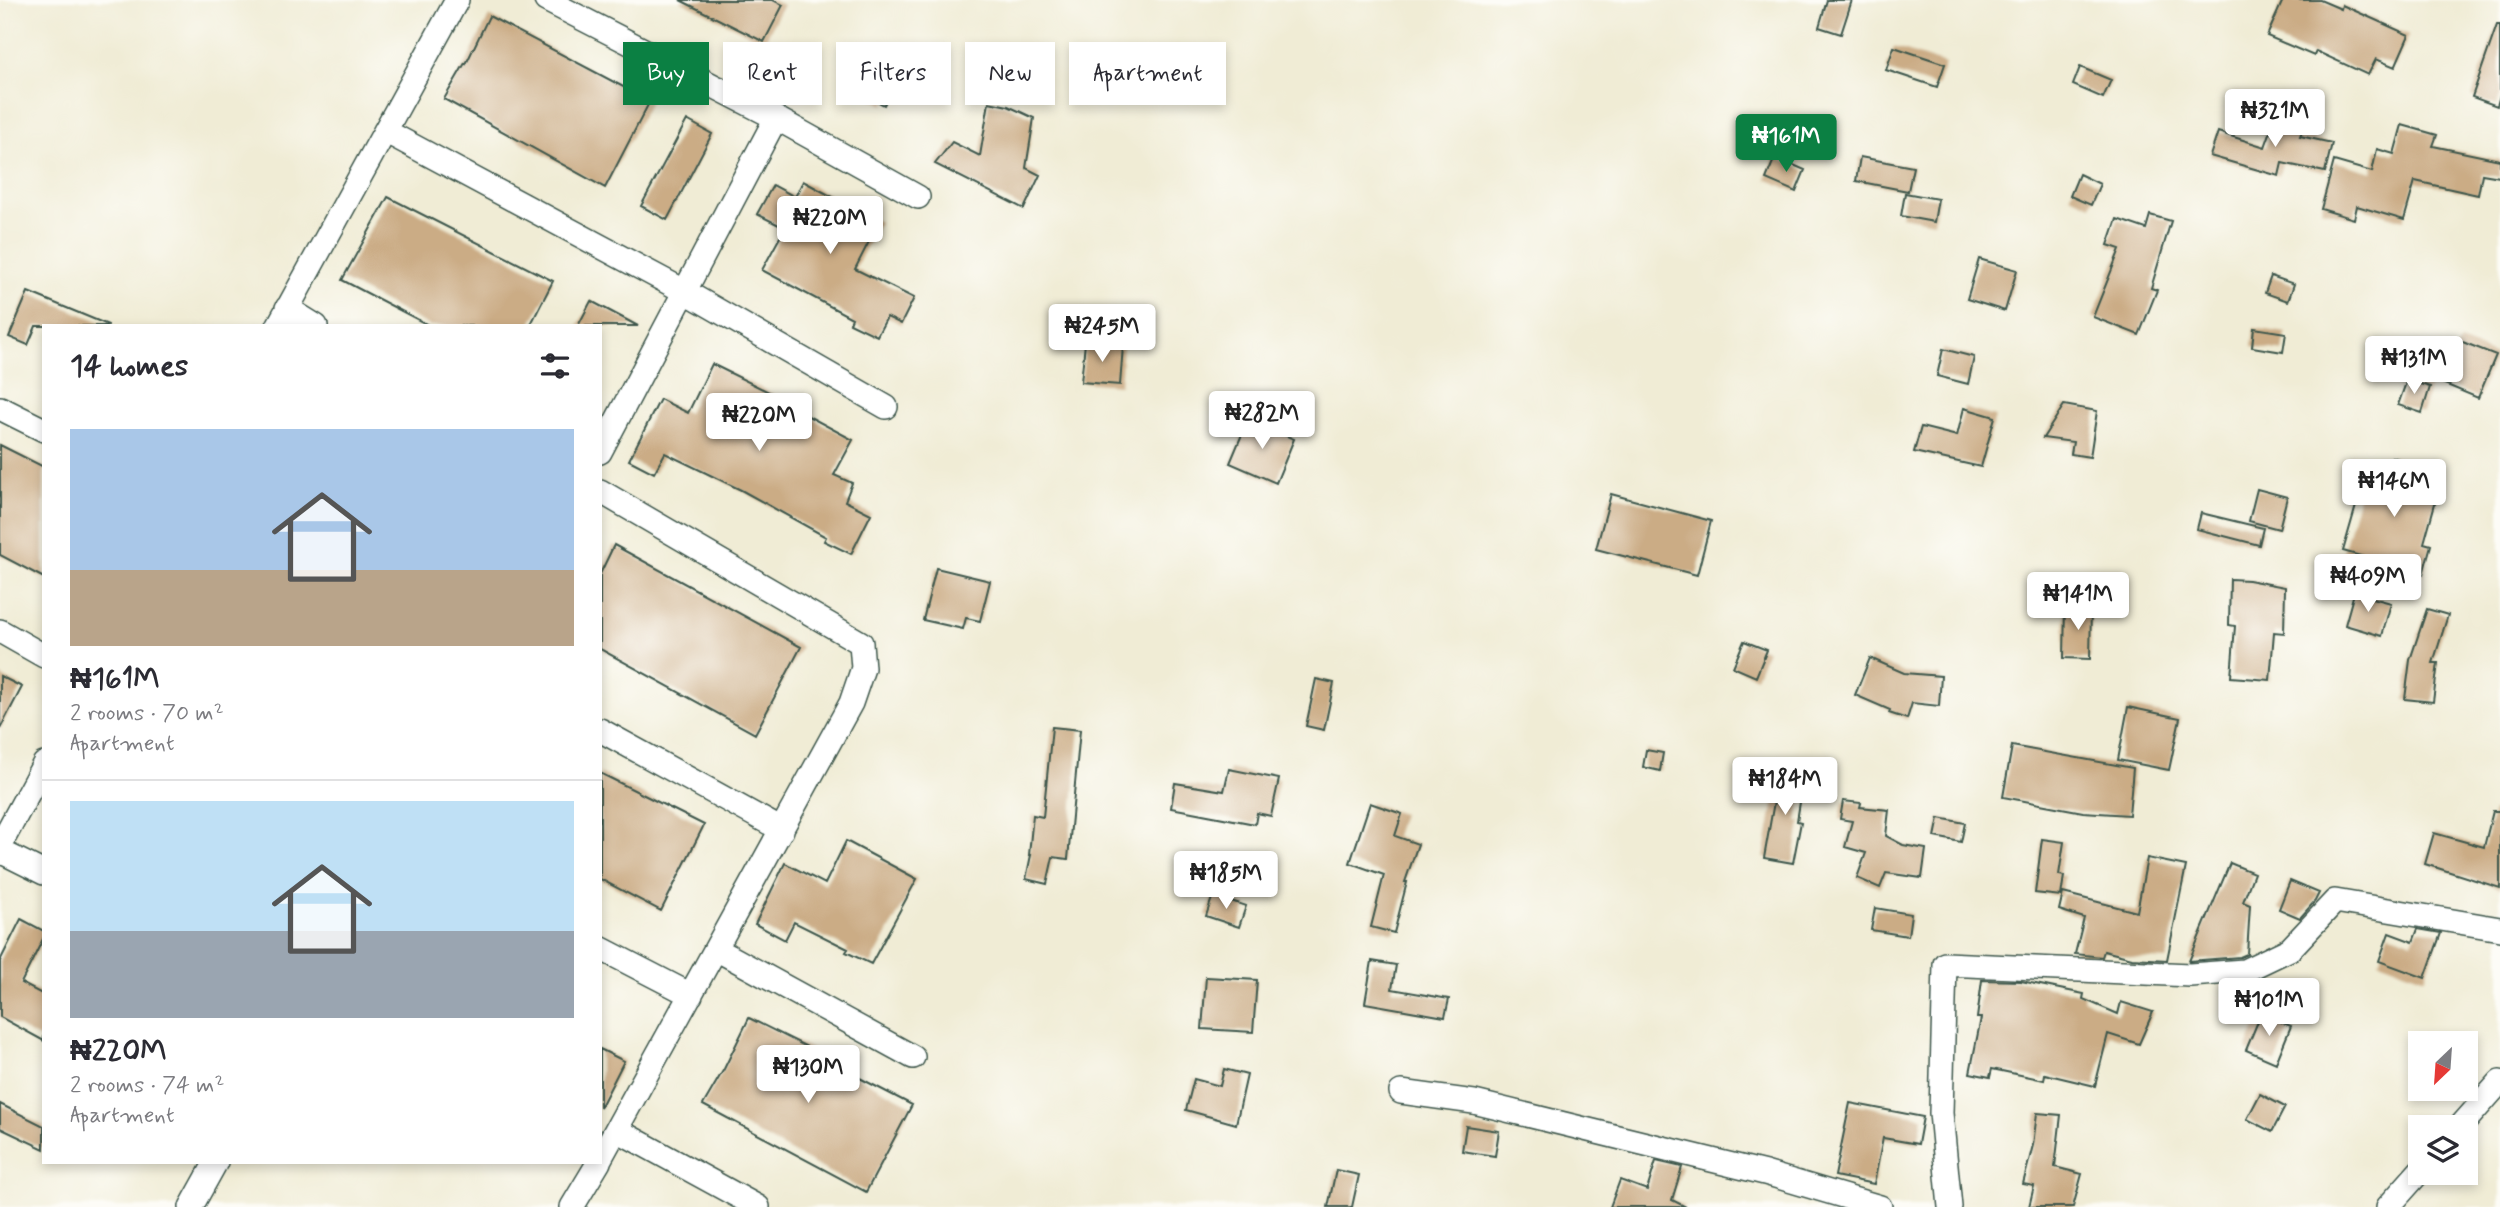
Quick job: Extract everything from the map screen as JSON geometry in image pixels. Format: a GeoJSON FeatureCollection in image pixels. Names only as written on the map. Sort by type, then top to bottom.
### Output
{"type":"FeatureCollection","features":[{"type":"Feature","properties":{"kind":"street"},"geometry":{"type":"LineString","coordinates":[[308,324],[282,317],[457,0]]}},
{"type":"Feature","properties":{"kind":"street"},"geometry":{"type":"LineString","coordinates":[[546,0],[776,118],[918,197]]}},
{"type":"Feature","properties":{"kind":"street"},"geometry":{"type":"LineString","coordinates":[[602,448],[776,118]]}},
{"type":"Feature","properties":{"kind":"street"},"geometry":{"type":"LineString","coordinates":[[385,131],[684,291],[886,407]]}},
{"type":"Feature","properties":{"kind":"street"},"geometry":{"type":"LineString","coordinates":[[0,408],[42,429]]}},
{"type":"Feature","properties":{"kind":"street"},"geometry":{"type":"LineString","coordinates":[[602,492],[861,643],[863,668],[851,702],[602,1156]]}},
{"type":"Feature","properties":{"kind":"street"},"geometry":{"type":"LineString","coordinates":[[0,631],[42,655]]}},
{"type":"Feature","properties":{"kind":"street"},"geometry":{"type":"LineString","coordinates":[[602,731],[782,830]]}},
{"type":"Feature","properties":{"kind":"street"},"geometry":{"type":"LineString","coordinates":[[0,845],[42,768]]}},
{"type":"Feature","properties":{"kind":"street"},"geometry":{"type":"LineString","coordinates":[[0,851],[42,872]]}},
{"type":"Feature","properties":{"kind":"street"},"geometry":{"type":"LineString","coordinates":[[1950,1207],[1941,1113],[1945,964],[2190,975],[2244,971],[2290,950],[2335,901],[2500,929]]}},
{"type":"Feature","properties":{"kind":"street"},"geometry":{"type":"LineString","coordinates":[[602,949],[691,995]]}},
{"type":"Feature","properties":{"kind":"street"},"geometry":{"type":"LineString","coordinates":[[716,949],[913,1056]]}},
{"type":"Feature","properties":{"kind":"street"},"geometry":{"type":"LineString","coordinates":[[2471,1115],[2500,1082]]}},
{"type":"Feature","properties":{"kind":"street"},"geometry":{"type":"LineString","coordinates":[[1401,1092],[1474,1102],[1765,1173],[1880,1207]]}},
{"type":"Feature","properties":{"kind":"street"},"geometry":{"type":"LineString","coordinates":[[617,1130],[758,1207]]}},
{"type":"Feature","properties":{"kind":"street"},"geometry":{"type":"LineString","coordinates":[[191,1207],[215,1164]]}},
{"type":"Feature","properties":{"kind":"street"},"geometry":{"type":"LineString","coordinates":[[572,1207],[597,1164]]}},
{"type":"Feature","properties":{"kind":"street"},"geometry":{"type":"LineString","coordinates":[[2388,1207],[2408,1184]]}},
{"type":"Feature","properties":{"kind":"building"},"geometry":{"type":"Polygon","coordinates":[[[680,0],[773,0],[783,5],[764,42],[680,0]]]}},
{"type":"Feature","properties":{"kind":"building"},"geometry":{"type":"Polygon","coordinates":[[[1827,0],[1852,0],[1841,34],[1819,27],[1827,0]]]}},
{"type":"Feature","properties":{"kind":"building"},"geometry":{"type":"Polygon","coordinates":[[[2283,0],[2320,0],[2341,9],[2342,5],[2409,35],[2395,67],[2376,59],[2368,75],[2316,51],[2314,56],[2267,36],[2283,0]]]}},
{"type":"Feature","properties":{"kind":"building"},"geometry":{"type":"Polygon","coordinates":[[[489,16],[623,87],[623,105],[648,105],[605,188],[444,99],[466,64],[489,16]]]}},
{"type":"Feature","properties":{"kind":"building"},"geometry":{"type":"Polygon","coordinates":[[[2497,25],[2500,25],[2500,95],[2497,106],[2472,97],[2497,25]]]}},
{"type":"Feature","properties":{"kind":"building"},"geometry":{"type":"Polygon","coordinates":[[[1894,47],[1945,64],[1937,87],[1886,70],[1894,47]]]}},
{"type":"Feature","properties":{"kind":"building"},"geometry":{"type":"Polygon","coordinates":[[[2080,67],[2111,80],[2103,98],[2073,85],[2080,67]]]}},
{"type":"Feature","properties":{"kind":"building"},"geometry":{"type":"Polygon","coordinates":[[[988,105],[1008,106],[1034,118],[1026,168],[1040,175],[1024,209],[935,164],[952,142],[980,156],[988,105]]]}},
{"type":"Feature","properties":{"kind":"building"},"geometry":{"type":"Polygon","coordinates":[[[2277,114],[2305,124],[2300,136],[2332,143],[2325,172],[2282,163],[2279,176],[2210,156],[2218,132],[2265,147],[2277,114]]]}},
{"type":"Feature","properties":{"kind":"building"},"geometry":{"type":"Polygon","coordinates":[[[687,120],[712,134],[667,220],[641,206],[687,120]]]}},
{"type":"Feature","properties":{"kind":"building"},"geometry":{"type":"Polygon","coordinates":[[[2402,125],[2437,135],[2433,146],[2500,160],[2500,177],[2482,174],[2478,195],[2415,181],[2404,220],[2357,206],[2354,219],[2321,209],[2334,161],[2372,172],[2377,149],[2394,154],[2402,125]]]}},
{"type":"Feature","properties":{"kind":"building"},"geometry":{"type":"Polygon","coordinates":[[[1775,157],[1805,170],[1796,192],[1766,179],[1775,157]]]}},
{"type":"Feature","properties":{"kind":"building"},"geometry":{"type":"Polygon","coordinates":[[[1860,157],[1913,167],[1908,191],[1856,181],[1860,157]]]}},
{"type":"Feature","properties":{"kind":"building"},"geometry":{"type":"Polygon","coordinates":[[[2079,174],[2100,184],[2091,205],[2070,196],[2079,174]]]}},
{"type":"Feature","properties":{"kind":"building"},"geometry":{"type":"Polygon","coordinates":[[[803,181],[879,222],[855,269],[914,298],[901,324],[887,317],[877,336],[850,323],[852,318],[762,270],[785,228],[757,214],[773,185],[795,197],[803,181]]]}},
{"type":"Feature","properties":{"kind":"building"},"geometry":{"type":"Polygon","coordinates":[[[1905,193],[1938,199],[1934,222],[1901,216],[1905,193]]]}},
{"type":"Feature","properties":{"kind":"building"},"geometry":{"type":"Polygon","coordinates":[[[388,197],[553,281],[531,324],[426,324],[342,280],[388,197]]]}},
{"type":"Feature","properties":{"kind":"building"},"geometry":{"type":"Polygon","coordinates":[[[2150,215],[2171,221],[2151,288],[2157,290],[2139,335],[2093,317],[2120,249],[2108,245],[2117,219],[2146,229],[2150,215]]]}},
{"type":"Feature","properties":{"kind":"building"},"geometry":{"type":"Polygon","coordinates":[[[1979,259],[2017,270],[2005,311],[1967,299],[1979,259]]]}},
{"type":"Feature","properties":{"kind":"building"},"geometry":{"type":"Polygon","coordinates":[[[2271,276],[2294,284],[2288,301],[2265,293],[2271,276]]]}},
{"type":"Feature","properties":{"kind":"building"},"geometry":{"type":"Polygon","coordinates":[[[28,292],[106,324],[42,324],[36,326],[28,345],[9,337],[28,292]]]}},
{"type":"Feature","properties":{"kind":"building"},"geometry":{"type":"Polygon","coordinates":[[[591,301],[638,326],[602,326],[579,324],[591,301]]]}},
{"type":"Feature","properties":{"kind":"building"},"geometry":{"type":"Polygon","coordinates":[[[2254,328],[2286,333],[2283,352],[2252,347],[2254,328]]]}},
{"type":"Feature","properties":{"kind":"building"},"geometry":{"type":"Polygon","coordinates":[[[2460,341],[2496,355],[2478,398],[2442,383],[2460,341]]]}},
{"type":"Feature","properties":{"kind":"building"},"geometry":{"type":"Polygon","coordinates":[[[1085,343],[1123,346],[1120,385],[1081,382],[1085,343]]]}},
{"type":"Feature","properties":{"kind":"building"},"geometry":{"type":"Polygon","coordinates":[[[1943,349],[1974,357],[1968,384],[1937,376],[1943,349]]]}},
{"type":"Feature","properties":{"kind":"building"},"geometry":{"type":"Polygon","coordinates":[[[712,364],[781,398],[780,401],[853,440],[834,475],[852,483],[845,501],[871,514],[851,554],[824,541],[826,537],[741,490],[665,453],[654,473],[629,460],[660,399],[688,413],[712,364]]]}},
{"type":"Feature","properties":{"kind":"building"},"geometry":{"type":"Polygon","coordinates":[[[2407,380],[2430,387],[2422,413],[2398,405],[2407,380]]]}},
{"type":"Feature","properties":{"kind":"building"},"geometry":{"type":"Polygon","coordinates":[[[2064,405],[2097,411],[2090,457],[2071,454],[2073,442],[2043,438],[2064,405]]]}},
{"type":"Feature","properties":{"kind":"building"},"geometry":{"type":"Polygon","coordinates":[[[1964,408],[1995,417],[1981,467],[1914,452],[1921,427],[1957,436],[1964,408]]]}},
{"type":"Feature","properties":{"kind":"building"},"geometry":{"type":"Polygon","coordinates":[[[1248,420],[1294,439],[1276,483],[1230,463],[1248,420]]]}},
{"type":"Feature","properties":{"kind":"building"},"geometry":{"type":"Polygon","coordinates":[[[0,445],[42,466],[42,577],[0,555],[0,445]]]}},
{"type":"Feature","properties":{"kind":"building"},"geometry":{"type":"Polygon","coordinates":[[[2392,457],[2419,465],[2414,481],[2439,489],[2424,543],[2431,545],[2423,574],[2343,551],[2364,478],[2384,484],[2392,457]]]}},
{"type":"Feature","properties":{"kind":"building"},"geometry":{"type":"Polygon","coordinates":[[[2257,489],[2287,497],[2279,529],[2249,521],[2257,489]]]}},
{"type":"Feature","properties":{"kind":"building"},"geometry":{"type":"Polygon","coordinates":[[[1611,494],[1711,521],[1697,575],[1596,549],[1611,494]]]}},
{"type":"Feature","properties":{"kind":"building"},"geometry":{"type":"Polygon","coordinates":[[[2201,513],[2263,528],[2259,545],[2197,529],[2201,513]]]}},
{"type":"Feature","properties":{"kind":"building"},"geometry":{"type":"Polygon","coordinates":[[[614,545],[801,647],[755,734],[602,650],[602,570],[614,545]]]}},
{"type":"Feature","properties":{"kind":"building"},"geometry":{"type":"Polygon","coordinates":[[[936,568],[990,581],[980,621],[966,618],[963,629],[923,620],[936,568]]]}},
{"type":"Feature","properties":{"kind":"building"},"geometry":{"type":"Polygon","coordinates":[[[2230,579],[2285,587],[2284,633],[2274,632],[2270,680],[2231,677],[2235,626],[2229,625],[2230,579]]]}},
{"type":"Feature","properties":{"kind":"building"},"geometry":{"type":"Polygon","coordinates":[[[2354,593],[2391,603],[2382,636],[2345,625],[2354,593]]]}},
{"type":"Feature","properties":{"kind":"building"},"geometry":{"type":"Polygon","coordinates":[[[2065,606],[2091,607],[2090,659],[2064,658],[2065,606]]]}},
{"type":"Feature","properties":{"kind":"building"},"geometry":{"type":"Polygon","coordinates":[[[2427,609],[2448,615],[2433,663],[2438,663],[2433,702],[2405,699],[2410,660],[2427,609]]]}},
{"type":"Feature","properties":{"kind":"building"},"geometry":{"type":"Polygon","coordinates":[[[1744,641],[1767,650],[1756,677],[1733,667],[1744,641]]]}},
{"type":"Feature","properties":{"kind":"building"},"geometry":{"type":"Polygon","coordinates":[[[1870,658],[1904,673],[1941,676],[1939,706],[1912,703],[1907,719],[1855,695],[1870,658]]]}},
{"type":"Feature","properties":{"kind":"building"},"geometry":{"type":"Polygon","coordinates":[[[0,676],[22,687],[0,729],[0,676]]]}},
{"type":"Feature","properties":{"kind":"building"},"geometry":{"type":"Polygon","coordinates":[[[1316,679],[1334,683],[1324,730],[1306,726],[1316,679]]]}},
{"type":"Feature","properties":{"kind":"building"},"geometry":{"type":"Polygon","coordinates":[[[2128,707],[2180,718],[2169,770],[2118,760],[2128,707]]]}},
{"type":"Feature","properties":{"kind":"building"},"geometry":{"type":"Polygon","coordinates":[[[1052,727],[1080,730],[1068,859],[1053,857],[1047,884],[1026,879],[1031,855],[1033,815],[1043,817],[1052,727]]]}},
{"type":"Feature","properties":{"kind":"building"},"geometry":{"type":"Polygon","coordinates":[[[2012,746],[2133,768],[2129,815],[2083,812],[2003,797],[2012,746]]]}},
{"type":"Feature","properties":{"kind":"building"},"geometry":{"type":"Polygon","coordinates":[[[1646,750],[1663,753],[1660,771],[1643,767],[1646,750]]]}},
{"type":"Feature","properties":{"kind":"building"},"geometry":{"type":"Polygon","coordinates":[[[1780,768],[1805,771],[1797,821],[1801,822],[1793,863],[1764,858],[1780,768]]]}},
{"type":"Feature","properties":{"kind":"building"},"geometry":{"type":"Polygon","coordinates":[[[1229,769],[1279,779],[1271,816],[1257,813],[1255,824],[1171,808],[1175,783],[1224,791],[1229,769]]]}},
{"type":"Feature","properties":{"kind":"building"},"geometry":{"type":"Polygon","coordinates":[[[602,774],[704,825],[661,911],[602,880],[602,774]]]}},
{"type":"Feature","properties":{"kind":"building"},"geometry":{"type":"Polygon","coordinates":[[[1843,801],[1861,803],[1860,807],[1889,810],[1886,836],[1903,845],[1926,849],[1922,878],[1886,873],[1880,888],[1857,878],[1866,853],[1845,847],[1852,821],[1840,819],[1843,801]]]}},
{"type":"Feature","properties":{"kind":"building"},"geometry":{"type":"Polygon","coordinates":[[[1370,803],[1402,814],[1395,836],[1418,844],[1405,882],[1394,933],[1371,927],[1384,875],[1350,863],[1370,803]]]}},
{"type":"Feature","properties":{"kind":"building"},"geometry":{"type":"Polygon","coordinates":[[[2493,811],[2500,811],[2500,888],[2425,864],[2434,833],[2484,847],[2493,811]]]}},
{"type":"Feature","properties":{"kind":"building"},"geometry":{"type":"Polygon","coordinates":[[[1939,818],[1965,823],[1961,842],[1935,837],[1939,818]]]}},
{"type":"Feature","properties":{"kind":"building"},"geometry":{"type":"Polygon","coordinates":[[[2042,839],[2064,842],[2059,875],[2064,876],[2061,896],[2035,893],[2042,839]]]}},
{"type":"Feature","properties":{"kind":"building"},"geometry":{"type":"Polygon","coordinates":[[[846,841],[917,879],[871,964],[846,952],[848,949],[794,922],[785,940],[755,924],[785,863],[825,884],[846,841]]]}},
{"type":"Feature","properties":{"kind":"building"},"geometry":{"type":"Polygon","coordinates":[[[2147,858],[2186,866],[2167,960],[2132,958],[2104,951],[2102,957],[2075,954],[2084,918],[2059,910],[2063,893],[2137,912],[2147,858]]]}},
{"type":"Feature","properties":{"kind":"building"},"geometry":{"type":"Polygon","coordinates":[[[2230,863],[2254,873],[2243,902],[2250,905],[2247,954],[2240,957],[2189,961],[2230,863]]]}},
{"type":"Feature","properties":{"kind":"building"},"geometry":{"type":"Polygon","coordinates":[[[2290,881],[2319,893],[2300,918],[2279,909],[2290,881]]]}},
{"type":"Feature","properties":{"kind":"building"},"geometry":{"type":"Polygon","coordinates":[[[1213,895],[1246,906],[1239,927],[1206,916],[1213,895]]]}},
{"type":"Feature","properties":{"kind":"building"},"geometry":{"type":"Polygon","coordinates":[[[1875,908],[1911,914],[1908,936],[1871,930],[1875,908]]]}},
{"type":"Feature","properties":{"kind":"building"},"geometry":{"type":"Polygon","coordinates":[[[21,919],[42,930],[42,941],[21,983],[42,994],[42,1040],[0,1017],[0,961],[21,919]]]}},
{"type":"Feature","properties":{"kind":"building"},"geometry":{"type":"Polygon","coordinates":[[[2418,929],[2441,933],[2425,978],[2379,961],[2389,933],[2413,942],[2418,929]]]}},
{"type":"Feature","properties":{"kind":"building"},"geometry":{"type":"Polygon","coordinates":[[[1372,961],[1396,965],[1392,989],[1449,999],[1445,1017],[1365,1003],[1372,961]]]}},
{"type":"Feature","properties":{"kind":"building"},"geometry":{"type":"Polygon","coordinates":[[[1206,977],[1257,980],[1253,1032],[1202,1029],[1206,977]]]}},
{"type":"Feature","properties":{"kind":"building"},"geometry":{"type":"Polygon","coordinates":[[[1982,980],[2021,981],[2084,994],[2083,999],[2118,1014],[2121,1002],[2153,1012],[2139,1044],[2108,1034],[2095,1086],[2045,1074],[2044,1080],[1992,1069],[1990,1077],[1970,1073],[1981,1018],[1977,1018],[1982,980]]]}},
{"type":"Feature","properties":{"kind":"building"},"geometry":{"type":"Polygon","coordinates":[[[2261,1014],[2291,1026],[2276,1063],[2246,1050],[2261,1014]]]}},
{"type":"Feature","properties":{"kind":"building"},"geometry":{"type":"Polygon","coordinates":[[[749,1018],[821,1054],[819,1057],[912,1105],[866,1192],[703,1105],[749,1018]]]}},
{"type":"Feature","properties":{"kind":"building"},"geometry":{"type":"Polygon","coordinates":[[[602,1050],[624,1061],[602,1104],[602,1050]]]}},
{"type":"Feature","properties":{"kind":"building"},"geometry":{"type":"Polygon","coordinates":[[[1224,1069],[1247,1075],[1236,1124],[1186,1110],[1194,1079],[1220,1086],[1224,1069]]]}},
{"type":"Feature","properties":{"kind":"building"},"geometry":{"type":"Polygon","coordinates":[[[2260,1094],[2285,1107],[2272,1132],[2247,1119],[2260,1094]]]}},
{"type":"Feature","properties":{"kind":"building"},"geometry":{"type":"Polygon","coordinates":[[[1850,1103],[1923,1117],[1918,1144],[1883,1138],[1874,1184],[1835,1176],[1850,1103]]]}},
{"type":"Feature","properties":{"kind":"building"},"geometry":{"type":"Polygon","coordinates":[[[0,1104],[42,1125],[42,1148],[0,1128],[0,1104]]]}},
{"type":"Feature","properties":{"kind":"building"},"geometry":{"type":"Polygon","coordinates":[[[2037,1113],[2061,1115],[2055,1167],[2082,1174],[2073,1207],[2029,1207],[2034,1186],[2023,1184],[2033,1145],[2037,1113]]]}},
{"type":"Feature","properties":{"kind":"building"},"geometry":{"type":"Polygon","coordinates":[[[1466,1126],[1499,1131],[1495,1156],[1462,1151],[1466,1126]]]}},
{"type":"Feature","properties":{"kind":"building"},"geometry":{"type":"Polygon","coordinates":[[[1656,1161],[1682,1167],[1672,1200],[1686,1207],[1610,1207],[1620,1180],[1647,1190],[1656,1161]]]}},
{"type":"Feature","properties":{"kind":"building"},"geometry":{"type":"Polygon","coordinates":[[[1336,1170],[1359,1175],[1352,1207],[1328,1207],[1336,1170]]]}}]}
